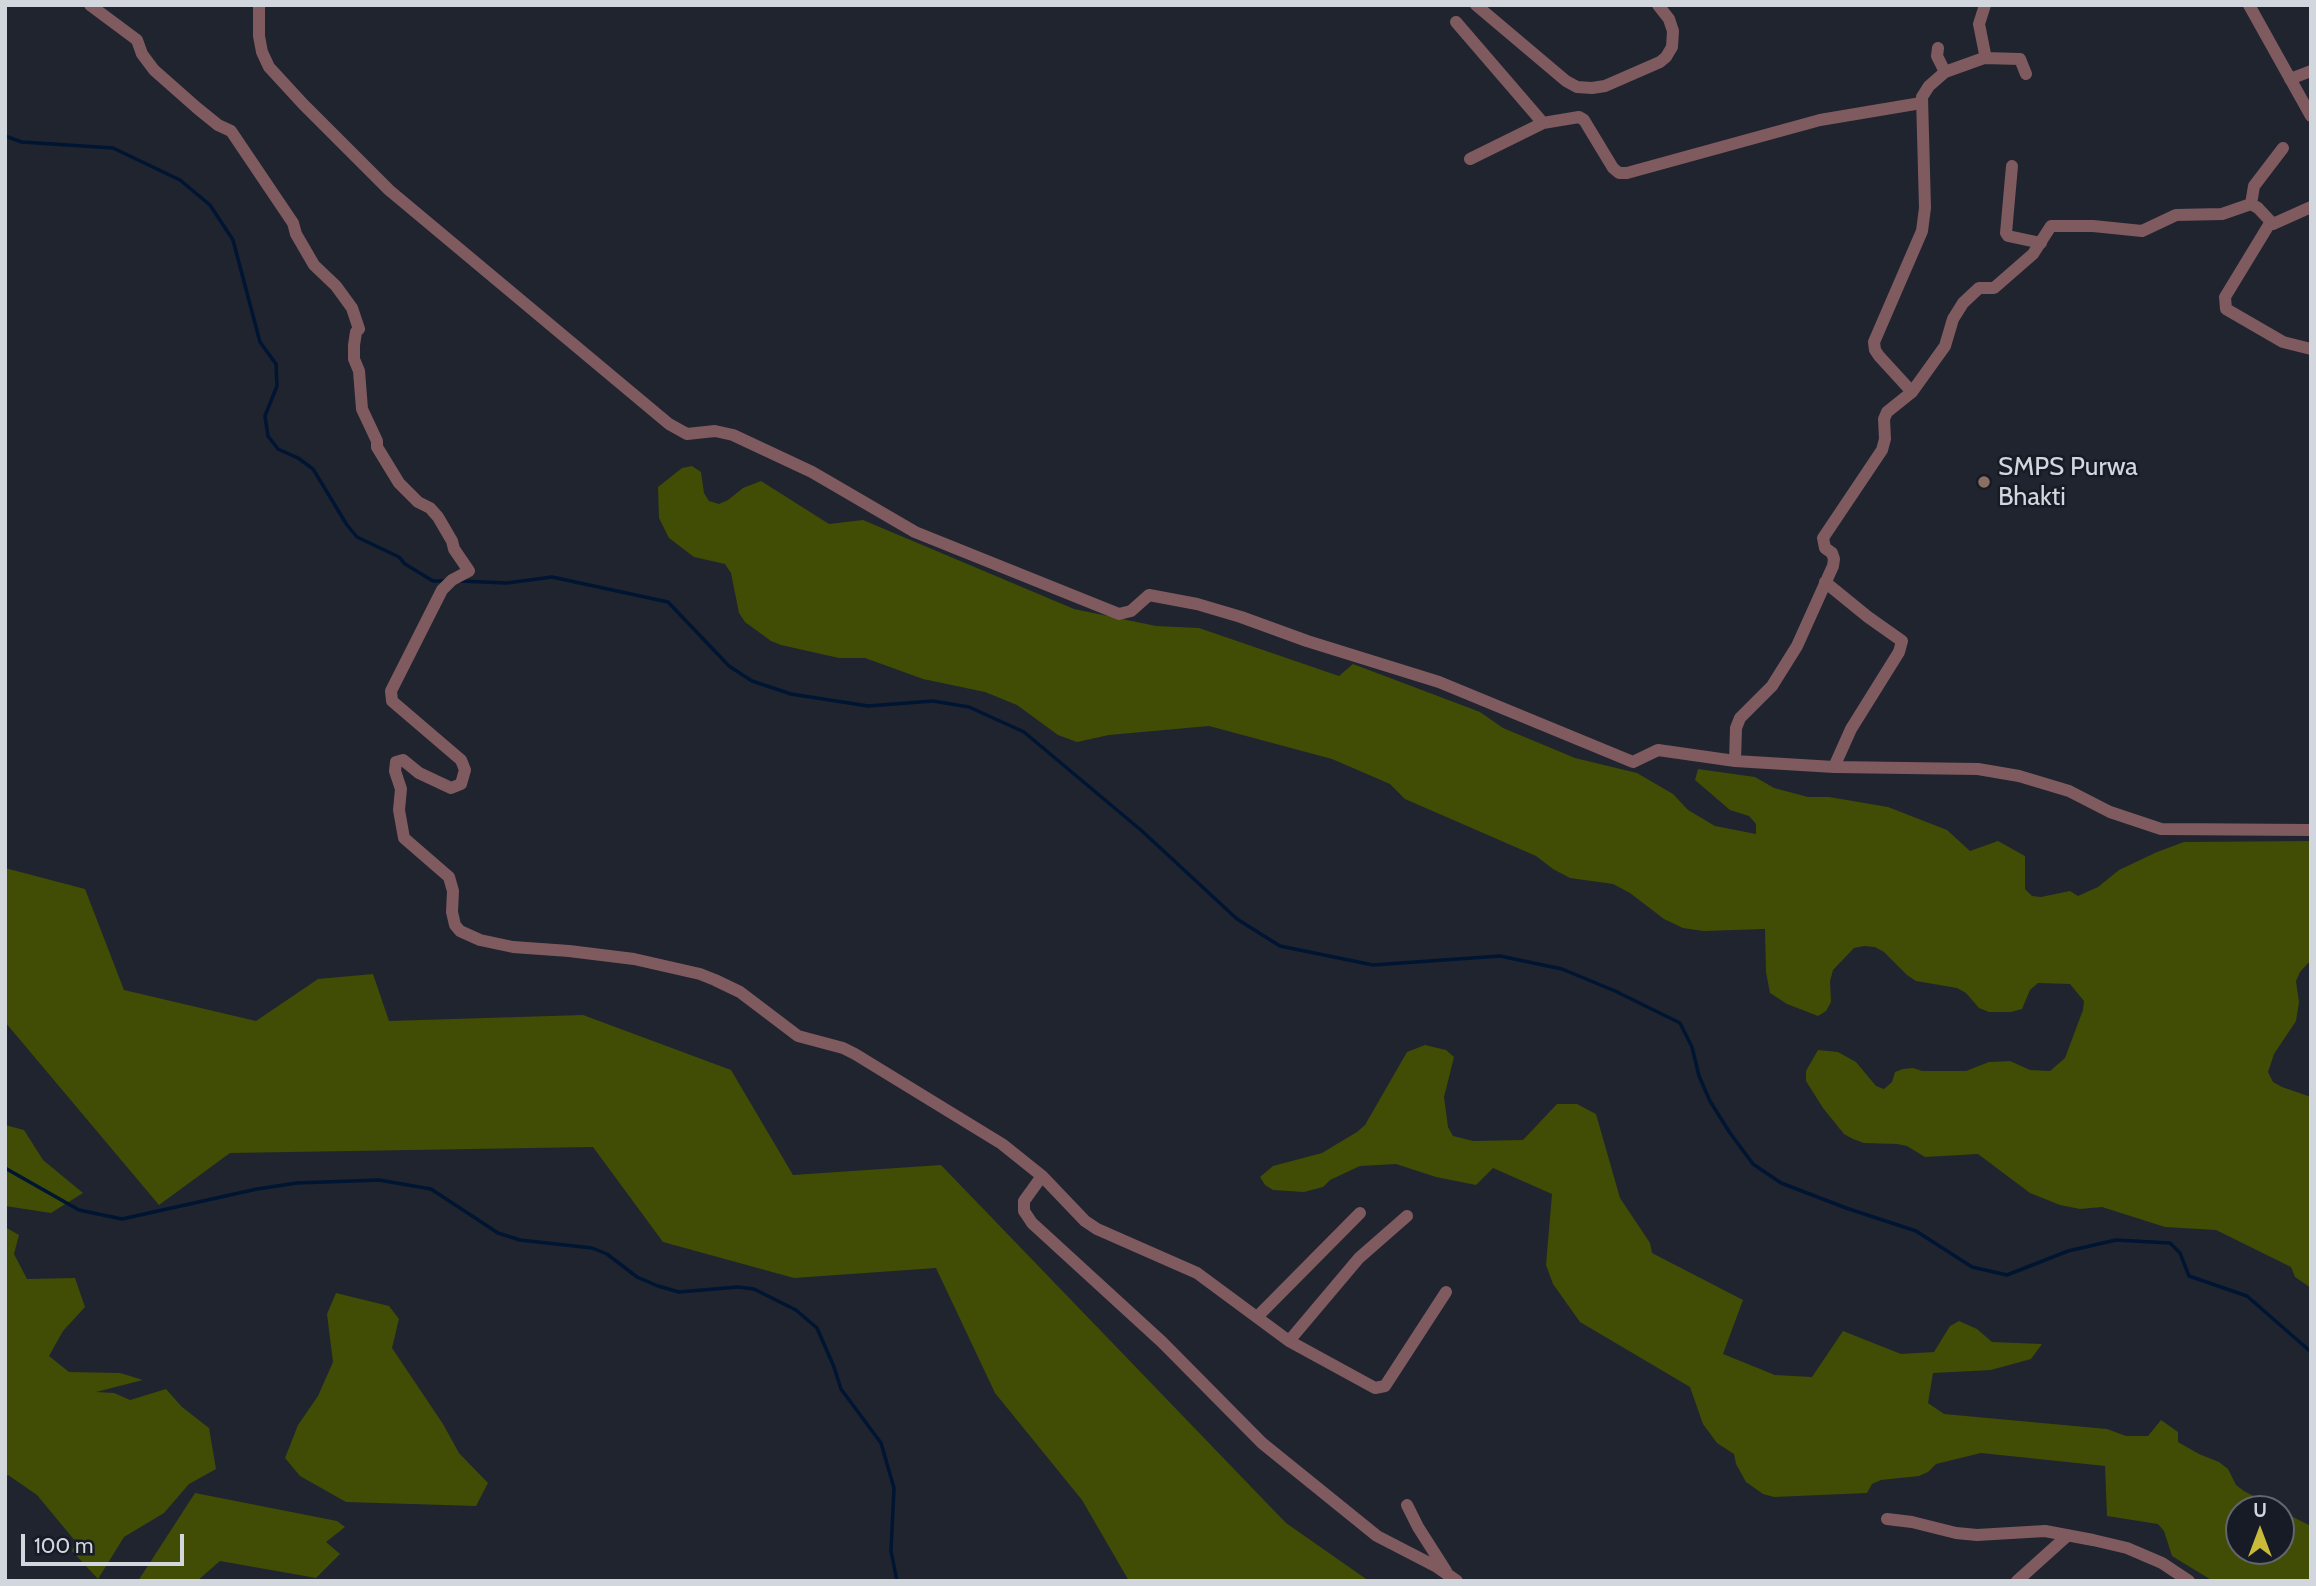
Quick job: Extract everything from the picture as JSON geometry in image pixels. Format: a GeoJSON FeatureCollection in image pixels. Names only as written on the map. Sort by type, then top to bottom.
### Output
{"type":"FeatureCollection","features":[{"type":"Feature","properties":{"kind":"street"},"geometry":{"type":"LineString","coordinates":[[90,5],[137,40],[142,54],[154,70],[218,125],[231,131],[293,223],[296,234],[314,265],[336,286],[352,308],[359,329],[356,332],[354,359],[359,372],[362,409],[377,441],[377,447],[399,483],[438,517],[454,549],[469,570],[442,590],[391,691],[392,701],[461,760],[465,770],[461,784],[452,788],[419,773],[403,760],[396,762],[395,771],[401,789],[399,810],[404,838],[449,877],[452,884],[455,925],[466,935],[491,942],[634,959],[700,974],[740,992],[798,1036],[843,1048],[855,1054],[1002,1143],[1042,1176],[1085,1221],[1097,1229],[1182,1264],[1222,1289],[1289,1341],[1375,1388],[1385,1386],[1446,1292]]}},
{"type":"Feature","properties":{"kind":"street"},"geometry":{"type":"LineString","coordinates":[[259,5],[259,36],[270,67],[313,114],[389,190],[679,430],[687,434],[716,430],[733,435],[812,472],[915,532],[1119,614],[1131,611],[1149,595],[1197,604],[1439,682],[1631,761],[1639,761],[1652,751],[1658,750],[1735,761],[1834,768],[1962,768],[1996,771],[2069,791],[2110,812],[2161,829],[2311,830]]}},
{"type":"Feature","properties":{"kind":"street"},"geometry":{"type":"LineString","coordinates":[[1476,5],[1566,81],[1577,87],[1592,88],[1605,86],[1666,57],[1671,47],[1673,32],[1669,19],[1658,5]]}},
{"type":"Feature","properties":{"kind":"street"},"geometry":{"type":"LineString","coordinates":[[1984,58],[1979,24],[1985,5]]}},
{"type":"Feature","properties":{"kind":"street"},"geometry":{"type":"LineString","coordinates":[[2249,5],[2311,116]]}},
{"type":"Feature","properties":{"kind":"street"},"geometry":{"type":"LineString","coordinates":[[1456,22],[1543,123]]}},
{"type":"Feature","properties":{"kind":"street"},"geometry":{"type":"LineString","coordinates":[[1938,48],[1937,56],[1945,72]]}},
{"type":"Feature","properties":{"kind":"street"},"geometry":{"type":"LineString","coordinates":[[1912,392],[1879,356],[1874,342],[1922,232],[1925,208],[1921,103],[1928,86],[1945,72],[1984,58],[2020,59],[2026,74]]}},
{"type":"Feature","properties":{"kind":"street"},"geometry":{"type":"LineString","coordinates":[[2290,79],[2311,71]]}},
{"type":"Feature","properties":{"kind":"street"},"geometry":{"type":"LineString","coordinates":[[1470,159],[1543,123],[1579,117],[1584,120],[1613,168],[1619,173],[1627,173],[1646,170],[1820,120],[1921,103]]}},
{"type":"Feature","properties":{"kind":"street"},"geometry":{"type":"LineString","coordinates":[[2251,204],[2254,186],[2283,148]]}},
{"type":"Feature","properties":{"kind":"street"},"geometry":{"type":"LineString","coordinates":[[2012,166],[2006,233],[2008,236],[2041,243]]}},
{"type":"Feature","properties":{"kind":"street"},"geometry":{"type":"LineString","coordinates":[[1735,761],[1736,728],[1740,718],[1772,686],[1797,646],[1825,582],[1834,559],[1832,553],[1825,548],[1823,538],[1881,450],[1885,439],[1884,419],[1887,412],[1912,392],[1945,346],[1953,319],[1963,303],[1979,288],[1994,288],[2033,254],[2051,226],[2058,224],[2142,231],[2176,215],[2222,214],[2251,204],[2258,208],[2270,223]]}},
{"type":"Feature","properties":{"kind":"street"},"geometry":{"type":"LineString","coordinates":[[2270,223],[2311,207]]}},
{"type":"Feature","properties":{"kind":"street"},"geometry":{"type":"LineString","coordinates":[[2270,223],[2225,298],[2226,309],[2283,342],[2311,349]]}},
{"type":"Feature","properties":{"kind":"street"},"geometry":{"type":"LineString","coordinates":[[1825,582],[1902,641],[1899,652],[1851,729],[1834,768]]}},
{"type":"Feature","properties":{"kind":"street"},"geometry":{"type":"LineString","coordinates":[[1042,1176],[1024,1201],[1024,1211],[1032,1223],[1162,1342],[1262,1443],[1377,1536],[1452,1577]]}},
{"type":"Feature","properties":{"kind":"street"},"geometry":{"type":"LineString","coordinates":[[1258,1316],[1360,1213]]}},
{"type":"Feature","properties":{"kind":"street"},"geometry":{"type":"LineString","coordinates":[[1289,1341],[1359,1258],[1406,1216]]}},
{"type":"Feature","properties":{"kind":"street"},"geometry":{"type":"LineString","coordinates":[[1407,1505],[1418,1527],[1452,1577]]}},
{"type":"Feature","properties":{"kind":"street"},"geometry":{"type":"LineString","coordinates":[[1887,1519],[1977,1535],[2045,1531],[2127,1548],[2162,1563],[2189,1581]]}},
{"type":"Feature","properties":{"kind":"street"},"geometry":{"type":"LineString","coordinates":[[2017,1581],[2067,1536]]}},
{"type":"Feature","properties":{"kind":"green space"},"geometry":{"type":"Polygon","coordinates":[[[692,466],[701,472],[704,493],[709,501],[719,504],[743,488],[761,481],[829,524],[863,520],[1074,609],[1156,626],[1199,628],[1339,676],[1353,664],[1480,712],[1503,728],[1575,758],[1637,773],[1673,794],[1688,810],[1715,826],[1756,834],[1756,824],[1749,816],[1730,810],[1695,780],[1698,769],[1755,777],[1774,788],[1808,797],[1829,797],[1888,807],[1947,830],[1970,851],[1998,841],[2025,856],[2025,889],[2032,896],[2041,897],[2070,891],[2078,896],[2098,887],[2119,870],[2184,842],[2311,841],[2311,960],[2296,981],[2299,1002],[2296,1021],[2274,1054],[2268,1072],[2273,1082],[2311,1097],[2311,1288],[2295,1277],[2291,1267],[2216,1230],[2165,1227],[2102,1207],[2080,1209],[2060,1205],[2030,1193],[1978,1154],[1925,1157],[1907,1146],[1864,1143],[1853,1139],[1844,1134],[1806,1081],[1806,1071],[1818,1050],[1838,1052],[1856,1062],[1876,1086],[1884,1089],[1892,1082],[1895,1072],[1903,1069],[1966,1071],[1989,1062],[2010,1061],[2030,1070],[2050,1071],[2065,1058],[2083,1010],[2084,1001],[2070,984],[2038,983],[2030,990],[2022,1009],[1989,1012],[1979,1008],[1966,993],[1957,988],[1916,981],[1884,952],[1875,947],[1864,946],[1854,948],[1833,970],[1830,981],[1831,1002],[1826,1011],[1818,1016],[1787,1004],[1770,993],[1766,972],[1765,929],[1703,931],[1683,928],[1664,919],[1630,893],[1613,884],[1570,878],[1536,856],[1405,799],[1390,784],[1332,759],[1209,726],[1109,735],[1077,742],[1058,735],[1017,705],[985,692],[923,679],[865,658],[839,658],[781,645],[745,622],[739,613],[731,573],[725,564],[694,557],[669,538],[659,518],[658,487],[682,468],[692,466]]]}},
{"type":"Feature","properties":{"kind":"green space"},"geometry":{"type":"Polygon","coordinates":[[[5,868],[85,889],[124,990],[256,1021],[318,979],[373,974],[389,1021],[583,1015],[731,1070],[793,1175],[941,1165],[1286,1523],[1369,1581],[1129,1581],[1082,1500],[995,1393],[936,1268],[794,1278],[663,1242],[593,1147],[230,1153],[159,1205],[5,1022],[5,868]]]}},
{"type":"Feature","properties":{"kind":"green space"},"geometry":{"type":"Polygon","coordinates":[[[1425,1045],[1446,1050],[1454,1057],[1444,1097],[1448,1127],[1453,1136],[1473,1141],[1523,1140],[1557,1104],[1577,1104],[1596,1114],[1620,1198],[1650,1243],[1652,1253],[1743,1300],[1723,1354],[1775,1375],[1812,1377],[1843,1331],[1901,1354],[1934,1352],[1950,1326],[1959,1321],[1977,1329],[1992,1342],[2042,1344],[2031,1359],[1991,1370],[1933,1373],[1928,1403],[1944,1414],[2107,1429],[2126,1436],[2148,1436],[2161,1420],[2178,1432],[2178,1442],[2219,1462],[2228,1469],[2236,1485],[2252,1495],[2225,1495],[2225,1565],[2295,1565],[2295,1518],[2311,1526],[2311,1581],[2213,1581],[2172,1556],[2164,1531],[2158,1524],[2107,1516],[2105,1466],[1981,1453],[1936,1464],[1919,1476],[1881,1480],[1872,1484],[1867,1493],[1774,1497],[1763,1494],[1746,1482],[1736,1464],[1734,1454],[1717,1443],[1703,1424],[1690,1387],[1580,1322],[1553,1284],[1546,1265],[1552,1194],[1493,1168],[1476,1185],[1436,1177],[1396,1164],[1360,1166],[1330,1180],[1323,1187],[1304,1192],[1273,1190],[1265,1185],[1260,1177],[1273,1166],[1322,1153],[1365,1125],[1407,1052],[1425,1045]]]}},
{"type":"Feature","properties":{"kind":"green space"},"geometry":{"type":"Polygon","coordinates":[[[5,1125],[24,1130],[43,1160],[83,1193],[51,1213],[5,1206],[5,1125]]]}},
{"type":"Feature","properties":{"kind":"green space"},"geometry":{"type":"Polygon","coordinates":[[[5,1227],[19,1235],[14,1254],[27,1279],[75,1278],[85,1307],[63,1331],[49,1356],[69,1372],[120,1373],[143,1380],[96,1392],[114,1393],[130,1400],[166,1389],[182,1407],[209,1428],[216,1469],[189,1484],[164,1513],[124,1537],[98,1579],[72,1551],[76,1542],[37,1495],[8,1475],[5,1477],[5,1227]]]}},
{"type":"Feature","properties":{"kind":"green space"},"geometry":{"type":"Polygon","coordinates":[[[336,1293],[389,1306],[399,1319],[392,1348],[443,1424],[459,1453],[488,1483],[476,1506],[346,1502],[300,1476],[285,1458],[298,1425],[318,1396],[333,1362],[327,1314],[336,1293]]]}},
{"type":"Feature","properties":{"kind":"green space"},"geometry":{"type":"Polygon","coordinates":[[[195,1493],[337,1521],[345,1527],[326,1542],[340,1554],[316,1578],[220,1561],[197,1581],[138,1581],[195,1493]]]}},
{"type":"Feature","properties":{"kind":"waterway"},"geometry":{"type":"LineString","coordinates":[[5,136],[22,142],[113,148],[180,180],[210,205],[233,240],[260,342],[276,364],[277,386],[265,416],[268,436],[278,449],[298,458],[313,469],[357,537],[399,557],[405,564],[433,581],[446,581]]}},
{"type":"Feature","properties":{"kind":"waterway"},"geometry":{"type":"LineString","coordinates":[[460,581],[507,583],[552,577],[668,602],[729,666],[752,681],[791,694],[868,706],[933,701],[969,707],[1024,732],[1142,831],[1237,919],[1280,946],[1373,965],[1500,956],[1562,969],[1680,1023],[1692,1047],[1699,1076],[1710,1101],[1730,1133],[1753,1164],[1781,1183],[1916,1231],[1972,1267],[2007,1275],[2068,1251],[2116,1240],[2170,1243],[2180,1253],[2189,1276],[2247,1296],[2311,1352]]}},
{"type":"Feature","properties":{"kind":"waterway"},"geometry":{"type":"LineString","coordinates":[[5,1168],[79,1210],[122,1219],[257,1189],[297,1183],[379,1180],[431,1189],[498,1233],[520,1240],[592,1248],[607,1254],[637,1277],[658,1286],[679,1292],[738,1287],[754,1289],[796,1310],[817,1328],[841,1389],[881,1443],[894,1488],[891,1551],[897,1581]]}},
{"type":"Feature","properties":{"kind":"place","name":"SMPS Purwa Bhakti"},"geometry":{"type":"Point","coordinates":[1984,482]}}]}
